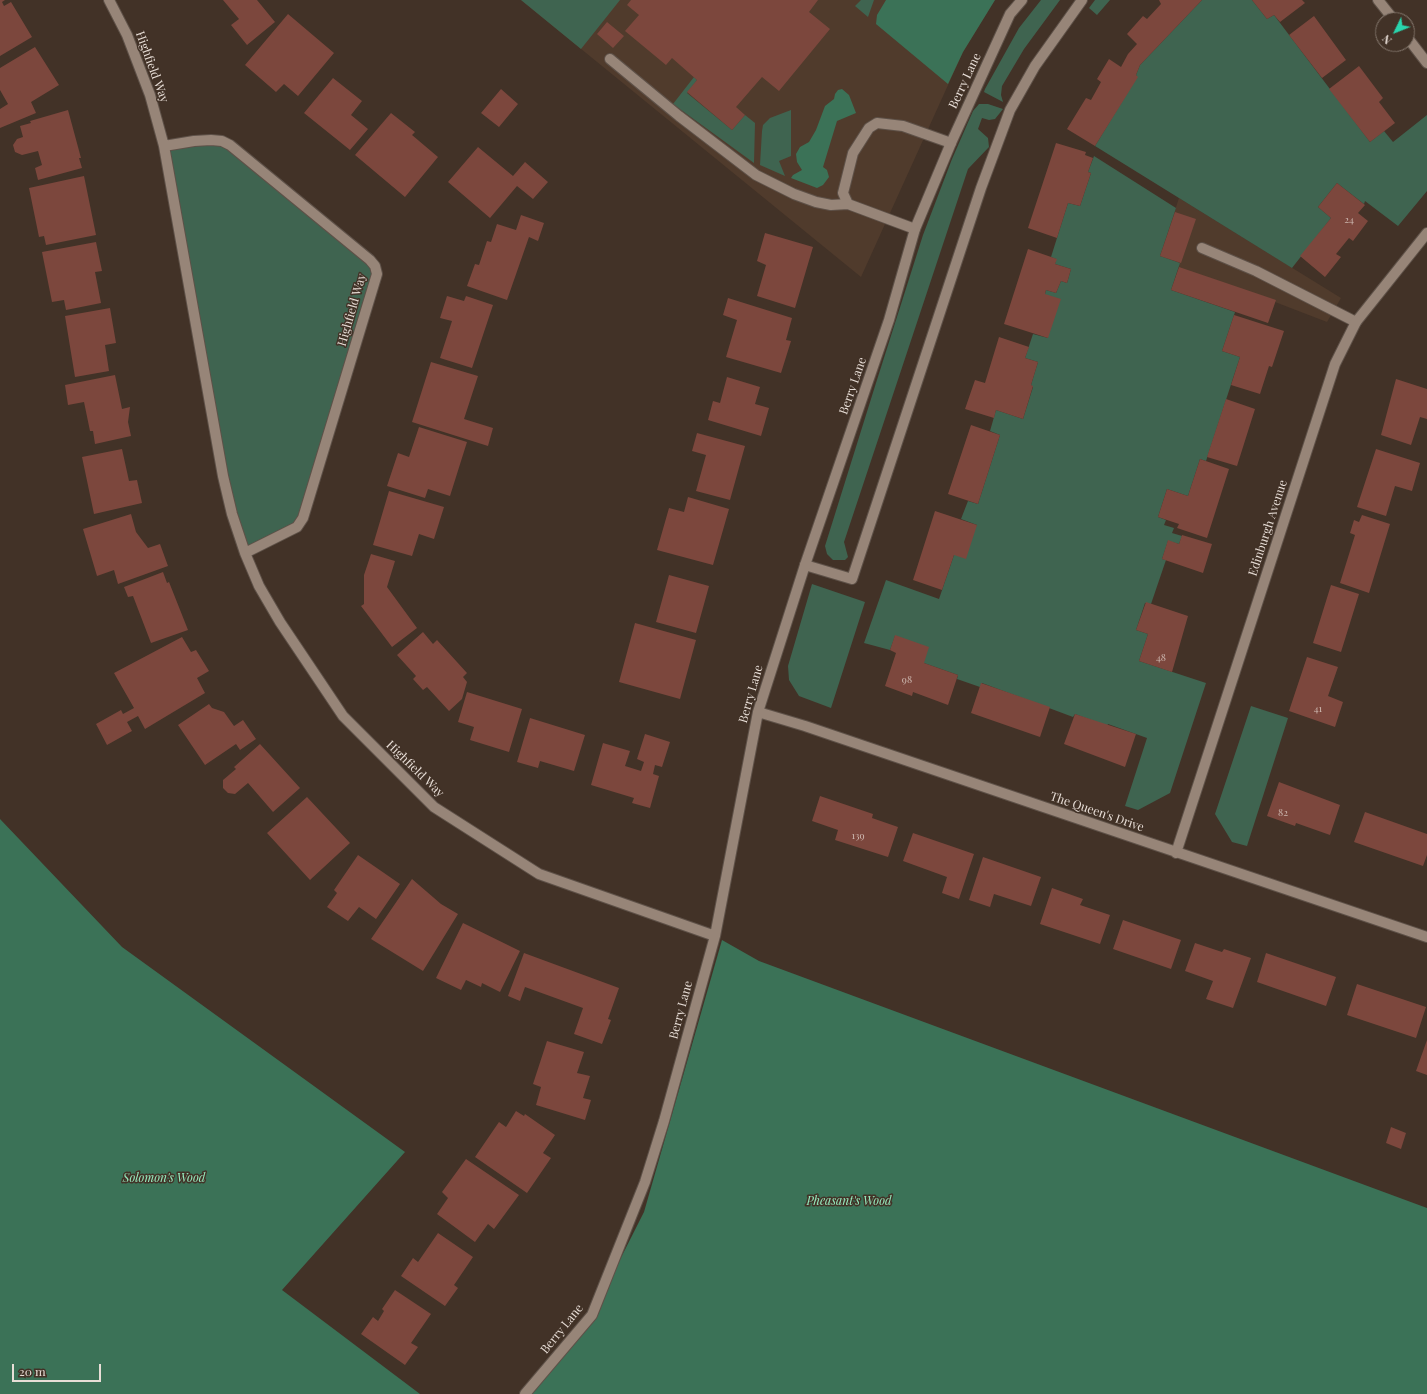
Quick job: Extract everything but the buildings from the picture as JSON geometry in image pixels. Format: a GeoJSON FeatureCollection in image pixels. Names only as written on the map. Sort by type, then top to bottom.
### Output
{"type":"FeatureCollection","features":[{"type":"Feature","properties":{"kind":"street","name":"Highfield Way"},"geometry":{"type":"LineString","coordinates":[[109,0],[127,35],[150,95],[164,146],[223,476],[232,514],[244,553],[259,586],[280,622],[343,716],[434,807],[539,874],[715,936]]}},
{"type":"Feature","properties":{"kind":"street","name":"Berry Lane"},"geometry":{"type":"LineString","coordinates":[[525,1394],[592,1315],[647,1174],[664,1121],[715,936],[758,712],[889,320],[915,229],[951,143],[1010,14],[1022,0]]}},
{"type":"Feature","properties":{"kind":"street"},"geometry":{"type":"LineString","coordinates":[[806,565],[852,579],[981,188],[1010,110],[1035,66],[1082,0]]}},
{"type":"Feature","properties":{"kind":"street"},"geometry":{"type":"LineString","coordinates":[[1378,0],[1388,12]]}},
{"type":"Feature","properties":{"kind":"street"},"geometry":{"type":"LineString","coordinates":[[1415,47],[1427,63]]}},
{"type":"Feature","properties":{"kind":"street"},"geometry":{"type":"LineString","coordinates":[[610,60],[679,116],[756,175],[794,194],[816,202],[831,205],[848,204],[915,229]]}},
{"type":"Feature","properties":{"kind":"street"},"geometry":{"type":"LineString","coordinates":[[848,204],[842,193],[853,153],[869,128],[877,123],[903,126],[951,143]]}},
{"type":"Feature","properties":{"kind":"street","name":"Highfield Way"},"geometry":{"type":"LineString","coordinates":[[164,146],[211,140],[222,141],[230,145],[370,260],[375,266],[377,274],[303,518],[297,527],[244,553]]}},
{"type":"Feature","properties":{"kind":"street","name":"Edinburgh Avenue"},"geometry":{"type":"LineString","coordinates":[[1176,853],[1335,364],[1356,322],[1427,233]]}},
{"type":"Feature","properties":{"kind":"street"},"geometry":{"type":"LineString","coordinates":[[1202,248],[1256,271],[1356,322]]}},
{"type":"Feature","properties":{"kind":"street","name":"The Queen's Drive"},"geometry":{"type":"LineString","coordinates":[[758,712],[805,726],[1427,937]]}},
{"type":"Feature","properties":{"kind":"shaded area"},"geometry":{"type":"Polygon","coordinates":[[[521,0],[995,0],[963,52],[861,277],[521,0]]]}},
{"type":"Feature","properties":{"kind":"shaded area"},"geometry":{"type":"Polygon","coordinates":[[[1179,198],[1341,298],[1327,322],[1275,302],[1268,323],[1160,256],[1179,198]]]}},
{"type":"Feature","properties":{"kind":"green space"},"geometry":{"type":"Polygon","coordinates":[[[521,0],[620,0],[581,49],[521,0]]]}},
{"type":"Feature","properties":{"kind":"green space"},"geometry":{"type":"Polygon","coordinates":[[[861,0],[874,0],[868,17],[855,6],[861,0]]]}},
{"type":"Feature","properties":{"kind":"green space"},"geometry":{"type":"Polygon","coordinates":[[[886,0],[995,0],[963,52],[948,84],[876,24],[877,15],[886,0]]]}},
{"type":"Feature","properties":{"kind":"green space"},"geometry":{"type":"Polygon","coordinates":[[[1041,0],[1060,0],[1024,49],[1002,86],[1001,95],[1003,102],[984,92],[985,89],[1019,28],[1041,0]]]}},
{"type":"Feature","properties":{"kind":"green space"},"geometry":{"type":"Polygon","coordinates":[[[1095,0],[1110,0],[1097,15],[1089,8],[1095,0]]]}},
{"type":"Feature","properties":{"kind":"green space"},"geometry":{"type":"Polygon","coordinates":[[[1202,0],[1252,0],[1267,19],[1274,15],[1370,142],[1384,131],[1393,142],[1427,115],[1427,191],[1398,226],[1365,201],[1364,204],[1337,183],[1318,207],[1331,218],[1292,268],[1095,146],[1137,77],[1136,75],[1140,65],[1202,0]]]}},
{"type":"Feature","properties":{"kind":"green space"},"geometry":{"type":"Polygon","coordinates":[[[694,77],[697,80],[687,93],[732,130],[745,115],[755,123],[754,163],[673,104],[694,77]]]}},
{"type":"Feature","properties":{"kind":"green space"},"geometry":{"type":"Polygon","coordinates":[[[842,89],[849,95],[856,113],[837,121],[823,167],[827,170],[829,177],[823,185],[817,188],[791,178],[793,175],[802,170],[797,162],[796,154],[800,147],[809,142],[816,130],[825,106],[834,99],[838,90],[842,89]]]}},
{"type":"Feature","properties":{"kind":"green space"},"geometry":{"type":"Polygon","coordinates":[[[979,104],[988,104],[1003,109],[995,119],[989,120],[982,118],[978,129],[988,138],[989,147],[968,169],[844,542],[848,557],[845,560],[833,560],[827,554],[825,546],[923,235],[952,159],[973,111],[979,104]]]}},
{"type":"Feature","properties":{"kind":"green space"},"geometry":{"type":"Polygon","coordinates":[[[791,110],[791,156],[779,161],[785,176],[760,165],[762,131],[763,125],[770,118],[791,110]]]}},
{"type":"Feature","properties":{"kind":"green space"},"geometry":{"type":"Polygon","coordinates":[[[222,141],[375,266],[303,518],[245,553],[232,514],[164,146],[222,141]]]}},
{"type":"Feature","properties":{"kind":"green space"},"geometry":{"type":"Polygon","coordinates":[[[1094,156],[1176,208],[1160,256],[1180,263],[1171,290],[1235,312],[1222,351],[1240,357],[1206,461],[1200,459],[1188,496],[1167,489],[1158,517],[1166,520],[1164,525],[1174,528],[1172,533],[1182,536],[1179,544],[1168,541],[1162,559],[1166,560],[1151,604],[1145,603],[1136,630],[1148,634],[1139,661],[1206,683],[1170,793],[1138,810],[1125,806],[1147,738],[1108,724],[1107,726],[1075,714],[1073,717],[982,683],[980,687],[957,679],[958,675],[924,663],[895,636],[890,650],[864,643],[886,580],[939,599],[954,555],[977,525],[961,519],[968,501],[978,504],[1000,435],[990,431],[996,410],[1023,419],[1033,387],[1031,385],[1038,362],[1025,358],[1033,334],[1048,338],[1046,290],[1056,293],[1061,281],[1067,283],[1071,269],[1055,264],[1056,259],[1051,257],[1068,203],[1080,206],[1091,173],[1088,172],[1094,156]]]}},
{"type":"Feature","properties":{"kind":"green space"},"geometry":{"type":"Polygon","coordinates":[[[812,584],[865,602],[831,708],[799,696],[789,680],[788,666],[812,584]]]}},
{"type":"Feature","properties":{"kind":"green space"},"geometry":{"type":"Polygon","coordinates":[[[1251,706],[1288,718],[1247,846],[1232,842],[1215,814],[1251,706]]]}},
{"type":"Feature","properties":{"kind":"green space","name":"Solomon's Wood"},"geometry":{"type":"Polygon","coordinates":[[[0,819],[122,947],[405,1152],[282,1290],[420,1394],[0,1394],[0,819]]]}},
{"type":"Feature","properties":{"kind":"green space","name":"Pheasant's Wood"},"geometry":{"type":"Polygon","coordinates":[[[722,940],[759,961],[1427,1208],[1427,1394],[525,1394],[592,1315],[644,1212],[722,940]]]}}]}
